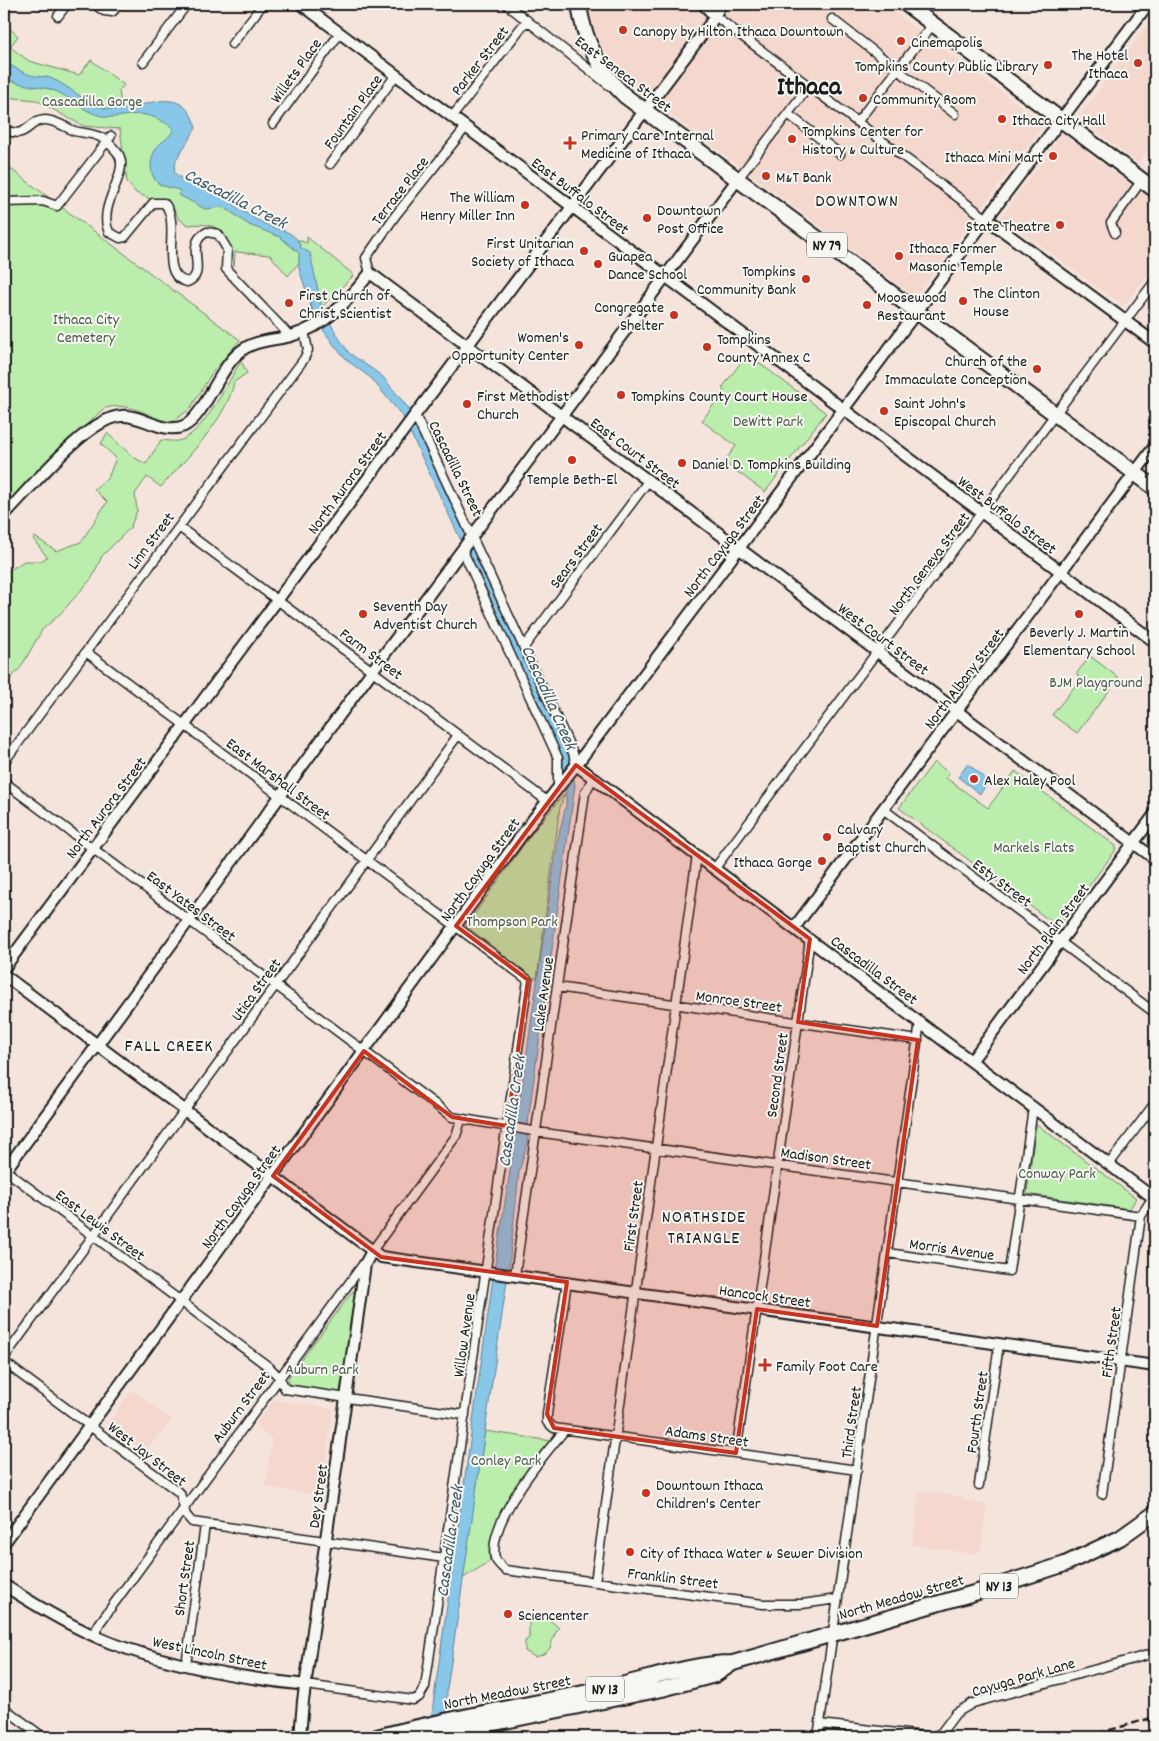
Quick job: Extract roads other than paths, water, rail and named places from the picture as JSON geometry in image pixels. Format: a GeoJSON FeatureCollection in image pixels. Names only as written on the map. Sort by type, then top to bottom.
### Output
{"type":"FeatureCollection","features":[{"type":"Feature","properties":{"kind":"highway","name":"NY 79"},"geometry":{"type":"LineString","coordinates":[[579,4],[584,28],[594,52],[612,82],[625,96]]}},
{"type":"Feature","properties":{"kind":"highway"},"geometry":{"type":"LineString","coordinates":[[906,4],[1155,190]]}},
{"type":"Feature","properties":{"kind":"highway","name":"East Seneca Street"},"geometry":{"type":"LineString","coordinates":[[625,96],[916,311]]}},
{"type":"Feature","properties":{"kind":"highway","name":"NY 79"},"geometry":{"type":"LineString","coordinates":[[916,311],[1155,488]]}},
{"type":"Feature","properties":{"kind":"highway","name":"North Meadow Street"},"geometry":{"type":"LineString","coordinates":[[426,1737],[476,1721],[712,1663],[733,1663],[990,1589],[1065,1564],[1120,1538],[1155,1514]]}},
{"type":"Feature","properties":{"kind":"highway","name":"North Meadow Street"},"geometry":{"type":"LineString","coordinates":[[376,1737],[412,1728],[476,1721]]}},
{"type":"Feature","properties":{"kind":"street"},"geometry":{"type":"LineString","coordinates":[[58,16],[67,4]]}},
{"type":"Feature","properties":{"kind":"street"},"geometry":{"type":"LineString","coordinates":[[94,4],[104,11],[112,12],[120,4]]}},
{"type":"Feature","properties":{"kind":"street"},"geometry":{"type":"LineString","coordinates":[[143,62],[187,4]]}},
{"type":"Feature","properties":{"kind":"street"},"geometry":{"type":"LineString","coordinates":[[232,44],[263,4]]}},
{"type":"Feature","properties":{"kind":"street","name":"East Buffalo Street"},"geometry":{"type":"LineString","coordinates":[[301,4],[843,410]]}},
{"type":"Feature","properties":{"kind":"street","name":"East Seneca Street"},"geometry":{"type":"LineString","coordinates":[[506,4],[606,84],[625,96]]}},
{"type":"Feature","properties":{"kind":"street"},"geometry":{"type":"LineString","coordinates":[[704,4],[715,16],[1155,343]]}},
{"type":"Feature","properties":{"kind":"street","name":"North Aurora Street"},"geometry":{"type":"LineString","coordinates":[[4,968],[406,426],[715,16],[721,4]]}},
{"type":"Feature","properties":{"kind":"street","name":"North Cayuga Street"},"geometry":{"type":"LineString","coordinates":[[4,1543],[548,801],[1148,4]]}},
{"type":"Feature","properties":{"kind":"street"},"geometry":{"type":"LineString","coordinates":[[832,19],[955,114]]}},
{"type":"Feature","properties":{"kind":"street","name":"Parker Street"},"geometry":{"type":"LineString","coordinates":[[452,117],[527,20]]}},
{"type":"Feature","properties":{"kind":"street"},"geometry":{"type":"LineString","coordinates":[[858,121],[933,24]]}},
{"type":"Feature","properties":{"kind":"street","name":"Willets Place"},"geometry":{"type":"LineString","coordinates":[[273,124],[340,33]]}},
{"type":"Feature","properties":{"kind":"street","name":"Fountain Place"},"geometry":{"type":"LineString","coordinates":[[330,164],[396,75]]}},
{"type":"Feature","properties":{"kind":"street"},"geometry":{"type":"LineString","coordinates":[[5,1171],[372,670],[809,86]]}},
{"type":"Feature","properties":{"kind":"street"},"geometry":{"type":"LineString","coordinates":[[788,114],[840,154]]}},
{"type":"Feature","properties":{"kind":"street"},"geometry":{"type":"LineString","coordinates":[[4,129],[15,134],[22,133],[40,121],[46,120],[73,130],[109,138],[122,163],[107,205],[106,216],[109,232],[120,238],[125,237],[153,203],[164,204],[170,212],[172,269],[177,278],[188,282],[193,280],[196,275],[195,248],[199,238],[207,232],[218,234],[226,249],[226,269],[290,336]]}},
{"type":"Feature","properties":{"kind":"street","name":"Terrace Place"},"geometry":{"type":"LineString","coordinates":[[370,273],[366,258],[395,216],[466,127]]}},
{"type":"Feature","properties":{"kind":"street"},"geometry":{"type":"LineString","coordinates":[[4,202],[43,201],[57,206],[109,138]]}},
{"type":"Feature","properties":{"kind":"street"},"geometry":{"type":"LineString","coordinates":[[1115,234],[1111,223],[1142,180]]}},
{"type":"Feature","properties":{"kind":"street"},"geometry":{"type":"LineString","coordinates":[[4,515],[93,427],[120,416],[172,428],[186,425],[196,415],[220,375],[240,351],[252,345],[290,336],[317,325],[330,317],[370,273]]}},
{"type":"Feature","properties":{"kind":"street","name":"East Court Street"},"geometry":{"type":"LineString","coordinates":[[370,273],[739,548]]}},
{"type":"Feature","properties":{"kind":"street","name":"North Geneva Street"},"geometry":{"type":"LineString","coordinates":[[715,868],[1155,281]]}},
{"type":"Feature","properties":{"kind":"street","name":"Linn Street"},"geometry":{"type":"LineString","coordinates":[[4,762],[306,356],[308,347],[304,331]]}},
{"type":"Feature","properties":{"kind":"street","name":"West Buffalo Street"},"geometry":{"type":"LineString","coordinates":[[843,410],[1155,642]]}},
{"type":"Feature","properties":{"kind":"street","name":"Cascadilla Street"},"geometry":{"type":"LineString","coordinates":[[415,414],[473,535],[573,754],[576,765],[972,1060],[1033,1108],[1110,1163],[1154,1198]]}},
{"type":"Feature","properties":{"kind":"street","name":"North Albany Street"},"geometry":{"type":"LineString","coordinates":[[794,928],[1155,446]]}},
{"type":"Feature","properties":{"kind":"street","name":"Sears Street"},"geometry":{"type":"LineString","coordinates":[[524,647],[649,480]]}},
{"type":"Feature","properties":{"kind":"street","name":"Farm Street"},"geometry":{"type":"LineString","coordinates":[[179,527],[548,801]]}},
{"type":"Feature","properties":{"kind":"street","name":"West Court Street"},"geometry":{"type":"LineString","coordinates":[[739,548],[1155,859]]}},
{"type":"Feature","properties":{"kind":"street"},"geometry":{"type":"LineString","coordinates":[[462,550],[558,758],[558,788]]}},
{"type":"Feature","properties":{"kind":"street","name":"East Marshall Street"},"geometry":{"type":"LineString","coordinates":[[86,652],[528,980]]}},
{"type":"Feature","properties":{"kind":"street","name":"Utica Street"},"geometry":{"type":"LineString","coordinates":[[4,1358],[458,735]]}},
{"type":"Feature","properties":{"kind":"street","name":"Lake Avenue"},"geometry":{"type":"LineString","coordinates":[[513,1275],[585,793],[593,778]]}},
{"type":"Feature","properties":{"kind":"street","name":"East Yates Street"},"geometry":{"type":"LineString","coordinates":[[4,782],[364,1051],[452,1116],[461,1120]]}},
{"type":"Feature","properties":{"kind":"street","name":"Esty Street"},"geometry":{"type":"LineString","coordinates":[[883,809],[1155,1013]]}},
{"type":"Feature","properties":{"kind":"street","name":"North Plain Street"},"geometry":{"type":"LineString","coordinates":[[972,1060],[1155,814]]}},
{"type":"Feature","properties":{"kind":"street","name":"First Street"},"geometry":{"type":"LineString","coordinates":[[595,1582],[697,855]]}},
{"type":"Feature","properties":{"kind":"street","name":"Second Street"},"geometry":{"type":"LineString","coordinates":[[736,1453],[810,939]]}},
{"type":"Feature","properties":{"kind":"street","name":"Hancock Street"},"geometry":{"type":"LineString","coordinates":[[4,975],[273,1176],[369,1256],[489,1271],[1155,1366]]}},
{"type":"Feature","properties":{"kind":"street","name":"Willow Avenue"},"geometry":{"type":"LineString","coordinates":[[423,1693],[489,1271],[528,980]]}},
{"type":"Feature","properties":{"kind":"street","name":"Monroe Street"},"geometry":{"type":"LineString","coordinates":[[557,987],[918,1040]]}},
{"type":"Feature","properties":{"kind":"street","name":"Third Street"},"geometry":{"type":"LineString","coordinates":[[818,1737],[920,1022]]}},
{"type":"Feature","properties":{"kind":"street"},"geometry":{"type":"LineString","coordinates":[[1110,1163],[1155,1103]]}},
{"type":"Feature","properties":{"kind":"street"},"geometry":{"type":"LineString","coordinates":[[1020,1198],[1033,1108]]}},
{"type":"Feature","properties":{"kind":"street","name":"Madison Street"},"geometry":{"type":"LineString","coordinates":[[461,1120],[1141,1216]]}},
{"type":"Feature","properties":{"kind":"street","name":"Auburn Street"},"geometry":{"type":"LineString","coordinates":[[94,1636],[99,1624],[456,1136],[461,1120]]}},
{"type":"Feature","properties":{"kind":"street","name":"East Lewis Street"},"geometry":{"type":"LineString","coordinates":[[5,1171],[269,1367],[280,1378]]}},
{"type":"Feature","properties":{"kind":"street","name":"Morris Avenue"},"geometry":{"type":"LineString","coordinates":[[888,1253],[1009,1271],[1020,1198]]}},
{"type":"Feature","properties":{"kind":"street","name":"Fifth Street"},"geometry":{"type":"LineString","coordinates":[[1102,1494],[1141,1216],[1154,1198]]}},
{"type":"Feature","properties":{"kind":"street","name":"Dey Street"},"geometry":{"type":"LineString","coordinates":[[300,1737],[346,1399],[369,1256]]}},
{"type":"Feature","properties":{"kind":"street","name":"Adams Street"},"geometry":{"type":"LineString","coordinates":[[566,1282],[547,1414],[547,1422],[554,1428],[564,1431],[615,1436],[857,1470]]}},
{"type":"Feature","properties":{"kind":"street","name":"Fourth Street"},"geometry":{"type":"LineString","coordinates":[[980,1485],[1000,1344]]}},
{"type":"Feature","properties":{"kind":"street","name":"West Jay Street"},"geometry":{"type":"LineString","coordinates":[[4,1362],[180,1494],[185,1506]]}},
{"type":"Feature","properties":{"kind":"street"},"geometry":{"type":"LineString","coordinates":[[280,1378],[286,1389],[465,1415]]}},
{"type":"Feature","properties":{"kind":"street","name":"Franklin Street"},"geometry":{"type":"LineString","coordinates":[[564,1431],[518,1493],[504,1518],[494,1547],[496,1560],[505,1570],[763,1604],[802,1604],[837,1599]]}},
{"type":"Feature","properties":{"kind":"street"},"geometry":{"type":"LineString","coordinates":[[185,1506],[188,1519],[204,1525],[444,1558]]}},
{"type":"Feature","properties":{"kind":"street","name":"Short Street"},"geometry":{"type":"LineString","coordinates":[[186,1665],[204,1525]]}},
{"type":"Feature","properties":{"kind":"street","name":"West Lincoln Street"},"geometry":{"type":"LineString","coordinates":[[4,1584],[42,1609],[94,1636],[138,1652],[186,1665],[413,1700],[423,1693]]}},
{"type":"Feature","properties":{"kind":"street","name":"Cayuga Park Lane"},"geometry":{"type":"LineString","coordinates":[[820,1724],[932,1736],[941,1733],[956,1713],[973,1703],[1155,1653]]}},
{"type":"Feature","properties":{"kind":"street"},"geometry":{"type":"LineString","coordinates":[[4,1708],[43,1737]]}},
{"type":"Feature","properties":{"kind":"water"},"geometry":{"type":"Polygon","coordinates":[[[4,61],[26,74],[48,77],[57,81],[90,102],[104,108],[117,109],[157,101],[169,101],[180,104],[189,112],[196,128],[176,160],[174,172],[192,183],[218,190],[233,197],[234,205],[252,217],[293,235],[301,248],[310,253],[322,309],[339,338],[349,353],[382,376],[409,409],[569,754],[575,785],[529,1114],[527,1144],[519,1172],[509,1267],[447,1689],[446,1737],[430,1732],[433,1705],[495,1264],[513,1152],[515,1119],[518,1113],[558,838],[566,805],[566,789],[561,758],[478,570],[472,564],[403,417],[371,378],[349,362],[337,349],[316,320],[299,269],[299,253],[280,237],[249,225],[224,207],[205,209],[179,195],[180,191],[158,183],[151,170],[153,156],[157,147],[173,131],[172,127],[157,118],[146,115],[135,114],[106,117],[97,115],[55,91],[18,83],[4,77],[4,61]]]}},
{"type":"Feature","properties":{"kind":"water","name":"Alex Haley Pool"},"geometry":{"type":"Polygon","coordinates":[[[968,764],[989,781],[980,794],[958,777],[968,764]]]}},
{"type":"Feature","properties":{"kind":"railway"},"geometry":{"type":"LineString","coordinates":[[1086,1737],[1155,1717]]}},
{"type":"Feature","properties":{"kind":"place","name":"Canopy by Hilton Ithaca Downtown"},"geometry":{"type":"Point","coordinates":[623,30]}},
{"type":"Feature","properties":{"kind":"place","name":"Cinemapolis"},"geometry":{"type":"Point","coordinates":[901,41]}},
{"type":"Feature","properties":{"kind":"place","name":"The Hotel Ithaca"},"geometry":{"type":"Point","coordinates":[1138,63]}},
{"type":"Feature","properties":{"kind":"place","name":"Tompkins County Public Library"},"geometry":{"type":"Point","coordinates":[1048,65]}},
{"type":"Feature","properties":{"kind":"place","name":"Community Room"},"geometry":{"type":"Point","coordinates":[863,98]}},
{"type":"Feature","properties":{"kind":"place","name":"Ithaca City Hall"},"geometry":{"type":"Point","coordinates":[1002,119]}},
{"type":"Feature","properties":{"kind":"place","name":"Tompkins Center for History & Culture"},"geometry":{"type":"Point","coordinates":[792,139]}},
{"type":"Feature","properties":{"kind":"place","name":"Primary Care Internal Medicine of Ithaca"},"geometry":{"type":"Point","coordinates":[570,143]}},
{"type":"Feature","properties":{"kind":"place","name":"Ithaca Mini Mart"},"geometry":{"type":"Point","coordinates":[1053,156]}},
{"type":"Feature","properties":{"kind":"place","name":"M&T Bank"},"geometry":{"type":"Point","coordinates":[766,176]}},
{"type":"Feature","properties":{"kind":"place","name":"The William Henry Miller Inn"},"geometry":{"type":"Point","coordinates":[525,205]}},
{"type":"Feature","properties":{"kind":"place","name":"Downtown Post Office"},"geometry":{"type":"Point","coordinates":[647,218]}},
{"type":"Feature","properties":{"kind":"place","name":"State Theatre"},"geometry":{"type":"Point","coordinates":[1060,225]}},
{"type":"Feature","properties":{"kind":"place","name":"First Unitarian Society of Ithaca"},"geometry":{"type":"Point","coordinates":[584,251]}},
{"type":"Feature","properties":{"kind":"place","name":"Ithaca Former Masonic Temple"},"geometry":{"type":"Point","coordinates":[899,256]}},
{"type":"Feature","properties":{"kind":"place","name":"Guapea Dance School"},"geometry":{"type":"Point","coordinates":[598,264]}},
{"type":"Feature","properties":{"kind":"place","name":"Tompkins Community Bank"},"geometry":{"type":"Point","coordinates":[806,279]}},
{"type":"Feature","properties":{"kind":"place","name":"The Clinton House"},"geometry":{"type":"Point","coordinates":[963,301]}},
{"type":"Feature","properties":{"kind":"place","name":"First Church of Christ Scientist"},"geometry":{"type":"Point","coordinates":[289,303]}},
{"type":"Feature","properties":{"kind":"place","name":"Moosewood Restaurant"},"geometry":{"type":"Point","coordinates":[867,305]}},
{"type":"Feature","properties":{"kind":"place","name":"Congregate Shelter"},"geometry":{"type":"Point","coordinates":[674,315]}},
{"type":"Feature","properties":{"kind":"place","name":"Women's Opportunity Center"},"geometry":{"type":"Point","coordinates":[579,345]}},
{"type":"Feature","properties":{"kind":"place","name":"Tompkins County Annex C"},"geometry":{"type":"Point","coordinates":[707,347]}},
{"type":"Feature","properties":{"kind":"place","name":"Church of the Immaculate Conception"},"geometry":{"type":"Point","coordinates":[1037,369]}},
{"type":"Feature","properties":{"kind":"place","name":"Tompkins County Court House"},"geometry":{"type":"Point","coordinates":[621,395]}},
{"type":"Feature","properties":{"kind":"place","name":"First Methodist Church"},"geometry":{"type":"Point","coordinates":[467,404]}},
{"type":"Feature","properties":{"kind":"place","name":"Saint John's Episcopal Church"},"geometry":{"type":"Point","coordinates":[884,411]}},
{"type":"Feature","properties":{"kind":"place","name":"Temple Beth-El"},"geometry":{"type":"Point","coordinates":[572,460]}},
{"type":"Feature","properties":{"kind":"place","name":"Daniel D. Tompkins Building"},"geometry":{"type":"Point","coordinates":[682,463]}},
{"type":"Feature","properties":{"kind":"place","name":"Seventh Day Adventist Church"},"geometry":{"type":"Point","coordinates":[363,614]}},
{"type":"Feature","properties":{"kind":"place","name":"Beverly J. Martin Elementary School"},"geometry":{"type":"Point","coordinates":[1079,614]}},
{"type":"Feature","properties":{"kind":"place","name":"Alex Haley Pool"},"geometry":{"type":"Point","coordinates":[974,779]}},
{"type":"Feature","properties":{"kind":"place","name":"Calvary Baptist Church"},"geometry":{"type":"Point","coordinates":[827,837]}},
{"type":"Feature","properties":{"kind":"place","name":"Ithaca Gorge"},"geometry":{"type":"Point","coordinates":[822,861]}},
{"type":"Feature","properties":{"kind":"place","name":"Family Foot Care"},"geometry":{"type":"Point","coordinates":[765,1365]}},
{"type":"Feature","properties":{"kind":"place","name":"Downtown Ithaca Children's Center"},"geometry":{"type":"Point","coordinates":[646,1493]}},
{"type":"Feature","properties":{"kind":"place","name":"City of Ithaca Water & Sewer Division"},"geometry":{"type":"Point","coordinates":[630,1552]}},
{"type":"Feature","properties":{"kind":"place","name":"Sciencenter"},"geometry":{"type":"Point","coordinates":[508,1614]}},
{"type":"Feature","properties":{"kind":"district","name":"Ithaca"},"geometry":{"type":"Point","coordinates":[809,85]}},
{"type":"Feature","properties":{"kind":"district","name":"DOWNTOWN"},"geometry":{"type":"Point","coordinates":[857,200]}},
{"type":"Feature","properties":{"kind":"district","name":"FALL CREEK"},"geometry":{"type":"Point","coordinates":[169,1045]}},
{"type":"Feature","properties":{"kind":"district","name":"NORTHSIDE TRIANGLE"},"geometry":{"type":"Point","coordinates":[704,1226]}},
{"type":"Feature","properties":{"kind":"park label","name":"Cascadilla Gorge"},"geometry":{"type":"Point","coordinates":[92,100]}},
{"type":"Feature","properties":{"kind":"park label","name":"Ithaca City Cemetery"},"geometry":{"type":"Point","coordinates":[86,327]}},
{"type":"Feature","properties":{"kind":"park label","name":"DeWitt Park"},"geometry":{"type":"Point","coordinates":[768,420]}},
{"type":"Feature","properties":{"kind":"park label","name":"BJM Playground"},"geometry":{"type":"Point","coordinates":[1096,681]}},
{"type":"Feature","properties":{"kind":"park label","name":"Markels Flats"},"geometry":{"type":"Point","coordinates":[1034,846]}},
{"type":"Feature","properties":{"kind":"park label","name":"Thompson Park"},"geometry":{"type":"Point","coordinates":[512,920]}},
{"type":"Feature","properties":{"kind":"park label","name":"Conway Park"},"geometry":{"type":"Point","coordinates":[1057,1172]}},
{"type":"Feature","properties":{"kind":"park label","name":"Auburn Park"},"geometry":{"type":"Point","coordinates":[322,1368]}},
{"type":"Feature","properties":{"kind":"park label","name":"Conley Park"},"geometry":{"type":"Point","coordinates":[506,1459]}},
{"type":"Feature","properties":{"kind":"water label","name":"Cascadilla Creek"},"geometry":{"type":"Point","coordinates":[236,198]}},
{"type":"Feature","properties":{"kind":"water label","name":"Cascadilla Creek"},"geometry":{"type":"Point","coordinates":[550,697]}},
{"type":"Feature","properties":{"kind":"water label","name":"Cascadilla Creek"},"geometry":{"type":"Point","coordinates":[511,1111]}},
{"type":"Feature","properties":{"kind":"water label","name":"Cascadilla Creek"},"geometry":{"type":"Point","coordinates":[449,1541]}}]}
